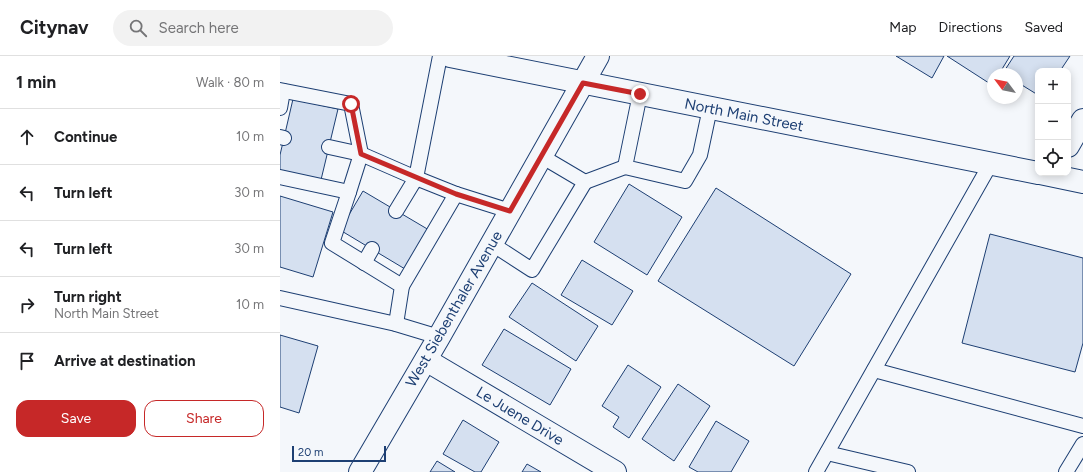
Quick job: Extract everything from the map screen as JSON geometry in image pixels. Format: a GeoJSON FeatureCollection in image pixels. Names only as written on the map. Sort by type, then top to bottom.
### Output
{"type":"FeatureCollection","features":[{"type":"Feature","properties":{"kind":"main road","name":"North Main Street"},"geometry":{"type":"LineString","coordinates":[[450,56],[1035,171]]}},
{"type":"Feature","properties":{"kind":"main road","name":"West Siebenthaler Avenue"},"geometry":{"type":"LineString","coordinates":[[360,472],[426,360],[598,56]]}},
{"type":"Feature","properties":{"kind":"main road"},"geometry":{"type":"LineString","coordinates":[[1071,141],[1083,120]]}},
{"type":"Feature","properties":{"kind":"main road","name":"North Main Street"},"geometry":{"type":"LineString","coordinates":[[1058,176],[1083,182]]}},
{"type":"Feature","properties":{"kind":"main road","name":"Le Juene Drive"},"geometry":{"type":"LineString","coordinates":[[426,360],[615,472]]}},
{"type":"Feature","properties":{"kind":"lane"},"geometry":{"type":"LineString","coordinates":[[396,211],[416,178],[440,56]]}},
{"type":"Feature","properties":{"kind":"lane"},"geometry":{"type":"LineString","coordinates":[[280,108],[282,91],[351,104],[361,154],[332,243],[402,286]]}},
{"type":"Feature","properties":{"kind":"lane"},"geometry":{"type":"LineString","coordinates":[[625,167],[640,94]]}},
{"type":"Feature","properties":{"kind":"lane"},"geometry":{"type":"LineString","coordinates":[[492,244],[532,270],[585,182],[625,167],[685,181],[700,155],[710,108]]}},
{"type":"Feature","properties":{"kind":"lane"},"geometry":{"type":"LineString","coordinates":[[329,147],[361,154],[456,194],[510,211]]}},
{"type":"Feature","properties":{"kind":"lane"},"geometry":{"type":"LineString","coordinates":[[541,156],[585,182]]}},
{"type":"Feature","properties":{"kind":"lane"},"geometry":{"type":"LineString","coordinates":[[816,472],[991,163]]}},
{"type":"Feature","properties":{"kind":"lane"},"geometry":{"type":"LineString","coordinates":[[280,177],[349,192]]}},
{"type":"Feature","properties":{"kind":"lane"},"geometry":{"type":"LineString","coordinates":[[396,324],[402,286],[456,194]]}},
{"type":"Feature","properties":{"kind":"lane"},"geometry":{"type":"LineString","coordinates":[[364,263],[372,249]]}},
{"type":"Feature","properties":{"kind":"lane"},"geometry":{"type":"LineString","coordinates":[[280,298],[396,324],[439,337]]}},
{"type":"Feature","properties":{"kind":"lane"},"geometry":{"type":"LineString","coordinates":[[874,370],[1083,426]]}},
{"type":"Feature","properties":{"kind":"lane"},"geometry":{"type":"LineString","coordinates":[[1066,472],[1083,444]]}},
{"type":"Feature","properties":{"kind":"lane"},"geometry":{"type":"LineString","coordinates":[[827,453],[908,472]]}},
{"type":"Feature","properties":{"kind":"building"},"geometry":{"type":"Polygon","coordinates":[[[896,56],[944,56],[932,78],[896,56]]]}},
{"type":"Feature","properties":{"kind":"building"},"geometry":{"type":"Polygon","coordinates":[[[947,56],[1010,56],[1003,68],[987,68],[987,82],[947,56]]]}},
{"type":"Feature","properties":{"kind":"building"},"geometry":{"type":"Polygon","coordinates":[[[1014,56],[1070,56],[1062,68],[1035,68],[1035,93],[1023,86],[1023,68],[1006,68],[1014,56]]]}},
{"type":"Feature","properties":{"kind":"building"},"geometry":{"type":"Polygon","coordinates":[[[293,99],[338,109],[320,184],[280,174],[280,155],[293,99]]]}},
{"type":"Feature","properties":{"kind":"building"},"geometry":{"type":"Polygon","coordinates":[[[629,184],[682,217],[647,275],[594,242],[629,184]]]}},
{"type":"Feature","properties":{"kind":"building"},"geometry":{"type":"Polygon","coordinates":[[[716,188],[851,274],[794,366],[658,281],[716,188]]]}},
{"type":"Feature","properties":{"kind":"building"},"geometry":{"type":"Polygon","coordinates":[[[363,191],[429,230],[405,269],[340,230],[363,191]]]}},
{"type":"Feature","properties":{"kind":"building"},"geometry":{"type":"Polygon","coordinates":[[[280,196],[333,212],[313,277],[280,267],[280,196]]]}},
{"type":"Feature","properties":{"kind":"building"},"geometry":{"type":"Polygon","coordinates":[[[990,234],[1083,258],[1083,343],[1075,372],[962,343],[990,234]]]}},
{"type":"Feature","properties":{"kind":"building"},"geometry":{"type":"Polygon","coordinates":[[[582,260],[633,291],[612,325],[561,295],[582,260]]]}},
{"type":"Feature","properties":{"kind":"building"},"geometry":{"type":"Polygon","coordinates":[[[532,283],[598,326],[576,361],[509,317],[532,283]]]}},
{"type":"Feature","properties":{"kind":"building"},"geometry":{"type":"Polygon","coordinates":[[[504,329],[571,369],[550,405],[482,365],[504,329]]]}},
{"type":"Feature","properties":{"kind":"building"},"geometry":{"type":"Polygon","coordinates":[[[280,335],[318,346],[299,413],[280,407],[280,335]]]}},
{"type":"Feature","properties":{"kind":"building"},"geometry":{"type":"Polygon","coordinates":[[[628,365],[661,387],[629,438],[613,427],[619,417],[602,406],[628,365]]]}},
{"type":"Feature","properties":{"kind":"building"},"geometry":{"type":"Polygon","coordinates":[[[678,384],[710,406],[674,461],[642,439],[678,384]]]}},
{"type":"Feature","properties":{"kind":"building"},"geometry":{"type":"Polygon","coordinates":[[[463,420],[499,442],[481,472],[475,472],[443,454],[463,420]]]}},
{"type":"Feature","properties":{"kind":"building"},"geometry":{"type":"Polygon","coordinates":[[[716,421],[749,441],[731,472],[698,472],[689,467],[716,421]]]}},
{"type":"Feature","properties":{"kind":"building"},"geometry":{"type":"Polygon","coordinates":[[[437,461],[455,472],[430,472],[437,461]]]}},
{"type":"Feature","properties":{"kind":"building"},"geometry":{"type":"Polygon","coordinates":[[[527,464],[541,472],[522,472],[527,464]]]}},
{"type":"Feature","properties":{"kind":"route"},"geometry":{"type":"LineString","coordinates":[[351,104],[361,154],[456,194],[510,211],[583,83],[640,94]]}}]}
